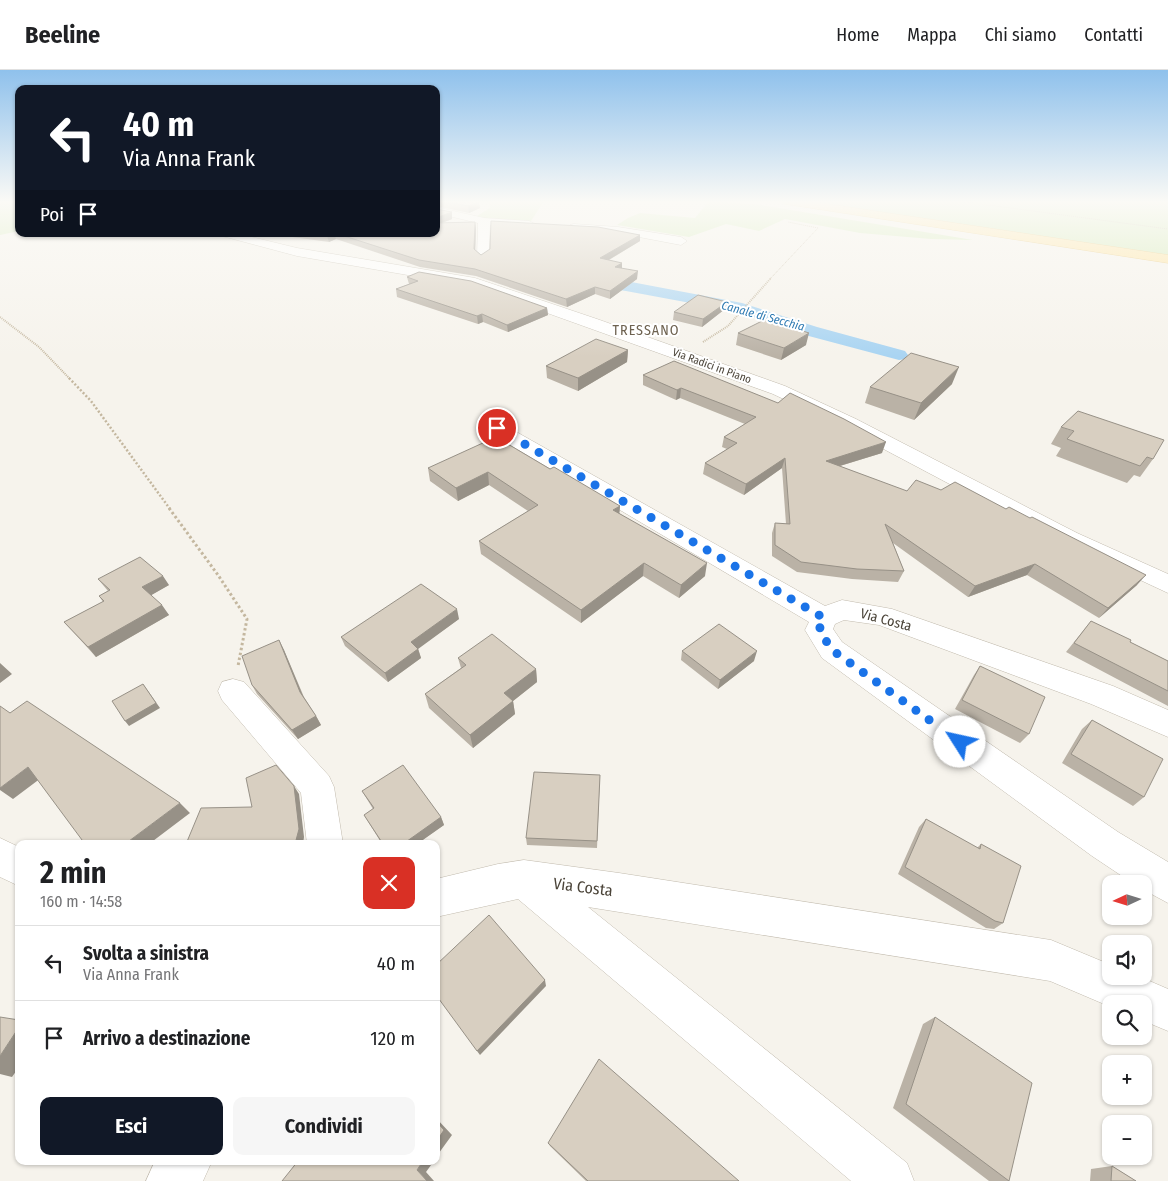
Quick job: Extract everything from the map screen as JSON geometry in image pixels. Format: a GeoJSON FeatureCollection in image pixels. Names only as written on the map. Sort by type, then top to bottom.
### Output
{"type":"FeatureCollection","features":[{"type":"Feature","properties":{"kind":"main road"},"geometry":{"type":"LineString","coordinates":[[1127,253],[1168,259]]}},
{"type":"Feature","properties":{"kind":"street","name":"Via Radici in Piano"},"geometry":{"type":"LineString","coordinates":[[302,253],[475,282],[684,355],[788,394],[849,423],[1069,538],[1168,584]]}},
{"type":"Feature","properties":{"kind":"street"},"geometry":{"type":"LineString","coordinates":[[497,428],[824,618],[819,630],[832,650],[1105,844],[1168,884]]}},
{"type":"Feature","properties":{"kind":"street","name":"Via Costa"},"geometry":{"type":"LineString","coordinates":[[824,618],[842,610],[882,616],[1102,695],[1168,724]]}},
{"type":"Feature","properties":{"kind":"street"},"geometry":{"type":"LineString","coordinates":[[233,691],[317,787],[324,840]]}},
{"type":"Feature","properties":{"kind":"street"},"geometry":{"type":"LineString","coordinates":[[0,856],[15,865]]}},
{"type":"Feature","properties":{"kind":"street","name":"Via Costa"},"geometry":{"type":"LineString","coordinates":[[440,897],[498,883],[524,879],[619,892],[1051,961],[1168,1010]]}},
{"type":"Feature","properties":{"kind":"street","name":"Via Costa"},"geometry":{"type":"LineString","coordinates":[[524,879],[889,1181]]}},
{"type":"Feature","properties":{"kind":"street"},"geometry":{"type":"LineString","coordinates":[[171,1181],[185,1165]]}},
{"type":"Feature","properties":{"kind":"path"},"geometry":{"type":"LineString","coordinates":[[684,355],[728,326],[741,309],[794,253]]}},
{"type":"Feature","properties":{"kind":"path"},"geometry":{"type":"LineString","coordinates":[[0,316],[39,347],[91,401],[218,575],[247,619],[233,691]]}},
{"type":"Feature","properties":{"kind":"building"},"geometry":{"type":"Polygon","coordinates":[[[397,253],[478,253],[481,255],[484,253],[609,253],[600,258],[622,263],[615,267],[638,271],[610,291],[595,287],[566,299],[475,269],[419,260],[397,253]]]}},
{"type":"Feature","properties":{"kind":"building"},"geometry":{"type":"Polygon","coordinates":[[[419,272],[471,281],[547,308],[507,325],[482,314],[477,316],[396,289],[418,281],[407,277],[419,272]]]}},
{"type":"Feature","properties":{"kind":"building"},"geometry":{"type":"Polygon","coordinates":[[[698,295],[727,302],[703,319],[674,312],[698,295]]]}},
{"type":"Feature","properties":{"kind":"building"},"geometry":{"type":"Polygon","coordinates":[[[766,319],[809,333],[784,348],[738,333],[766,319]]]}},
{"type":"Feature","properties":{"kind":"building"},"geometry":{"type":"Polygon","coordinates":[[[596,339],[628,350],[578,378],[546,366],[596,339]]]}},
{"type":"Feature","properties":{"kind":"building"},"geometry":{"type":"Polygon","coordinates":[[[911,353],[959,367],[921,403],[870,387],[911,353]]]}},
{"type":"Feature","properties":{"kind":"building"},"geometry":{"type":"Polygon","coordinates":[[[674,361],[778,403],[790,393],[886,442],[826,461],[907,491],[916,480],[941,490],[955,482],[1006,509],[1009,507],[1030,518],[1032,517],[1146,575],[1108,608],[1035,564],[975,586],[885,524],[904,571],[857,569],[801,562],[775,545],[775,523],[790,524],[785,458],[746,484],[705,463],[737,443],[724,437],[756,417],[681,388],[677,390],[643,375],[674,361]]]}},
{"type":"Feature","properties":{"kind":"building"},"geometry":{"type":"Polygon","coordinates":[[[1078,411],[1164,440],[1153,459],[1147,457],[1140,466],[1067,439],[1074,431],[1061,427],[1078,411]]]}},
{"type":"Feature","properties":{"kind":"building"},"geometry":{"type":"Polygon","coordinates":[[[496,437],[550,469],[554,467],[620,506],[613,510],[707,563],[681,585],[644,563],[581,610],[479,541],[538,505],[488,472],[456,488],[428,468],[496,437]]]}},
{"type":"Feature","properties":{"kind":"building"},"geometry":{"type":"Polygon","coordinates":[[[140,557],[163,576],[142,587],[162,605],[88,647],[64,622],[104,601],[99,596],[110,590],[98,579],[140,557]]]}},
{"type":"Feature","properties":{"kind":"building"},"geometry":{"type":"Polygon","coordinates":[[[421,584],[457,609],[411,642],[418,649],[385,673],[341,637],[421,584]]]}},
{"type":"Feature","properties":{"kind":"building"},"geometry":{"type":"Polygon","coordinates":[[[1091,621],[1131,640],[1130,642],[1168,661],[1168,691],[1074,643],[1091,621]]]}},
{"type":"Feature","properties":{"kind":"building"},"geometry":{"type":"Polygon","coordinates":[[[719,624],[757,651],[720,680],[682,651],[719,624]]]}},
{"type":"Feature","properties":{"kind":"building"},"geometry":{"type":"Polygon","coordinates":[[[492,634],[536,669],[504,693],[513,701],[470,735],[425,694],[466,665],[458,658],[492,634]]]}},
{"type":"Feature","properties":{"kind":"building"},"geometry":{"type":"Polygon","coordinates":[[[279,640],[300,692],[316,716],[292,730],[252,685],[242,656],[279,640]]]}},
{"type":"Feature","properties":{"kind":"building"},"geometry":{"type":"Polygon","coordinates":[[[980,666],[1045,697],[1029,734],[962,700],[980,666]]]}},
{"type":"Feature","properties":{"kind":"building"},"geometry":{"type":"Polygon","coordinates":[[[143,684],[156,703],[125,721],[112,701],[143,684]]]}},
{"type":"Feature","properties":{"kind":"building"},"geometry":{"type":"Polygon","coordinates":[[[27,701],[180,803],[130,840],[82,840],[28,767],[0,788],[0,706],[10,713],[27,701]]]}},
{"type":"Feature","properties":{"kind":"building"},"geometry":{"type":"Polygon","coordinates":[[[1092,720],[1163,759],[1144,797],[1071,754],[1092,720]]]}},
{"type":"Feature","properties":{"kind":"building"},"geometry":{"type":"Polygon","coordinates":[[[276,765],[294,786],[299,829],[296,840],[188,840],[201,808],[252,807],[246,778],[276,765]]]}},
{"type":"Feature","properties":{"kind":"building"},"geometry":{"type":"Polygon","coordinates":[[[403,765],[441,817],[409,840],[380,840],[364,815],[374,808],[362,791],[403,765]]]}},
{"type":"Feature","properties":{"kind":"building"},"geometry":{"type":"Polygon","coordinates":[[[534,772],[600,775],[597,841],[526,838],[534,772]]]}},
{"type":"Feature","properties":{"kind":"building"},"geometry":{"type":"Polygon","coordinates":[[[926,819],[980,849],[981,844],[1021,866],[1003,923],[995,921],[905,867],[926,819]]]}},
{"type":"Feature","properties":{"kind":"building"},"geometry":{"type":"Polygon","coordinates":[[[489,915],[545,980],[477,1051],[440,1000],[440,961],[489,915]]]}},
{"type":"Feature","properties":{"kind":"building"},"geometry":{"type":"Polygon","coordinates":[[[0,1017],[15,1019],[15,1033],[0,1056],[0,1017]]]}},
{"type":"Feature","properties":{"kind":"building"},"geometry":{"type":"Polygon","coordinates":[[[935,1017],[1032,1083],[1009,1181],[906,1104],[935,1017]]]}},
{"type":"Feature","properties":{"kind":"building"},"geometry":{"type":"Polygon","coordinates":[[[599,1059],[739,1181],[588,1181],[548,1143],[599,1059]]]}},
{"type":"Feature","properties":{"kind":"building"},"geometry":{"type":"Polygon","coordinates":[[[440,1126],[444,1130],[440,1136],[440,1126]]]}},
{"type":"Feature","properties":{"kind":"building"},"geometry":{"type":"Polygon","coordinates":[[[295,1165],[420,1165],[417,1170],[427,1181],[282,1181],[295,1165]]]}},
{"type":"Feature","properties":{"kind":"building"},"geometry":{"type":"Polygon","coordinates":[[[1112,1166],[1136,1181],[1111,1181],[1112,1166]]]}},
{"type":"Feature","properties":{"kind":"waterway","name":"Canale di Secchia"},"geometry":{"type":"LineString","coordinates":[[595,283],[626,286],[742,308],[811,331],[899,355]]}},
{"type":"Feature","properties":{"kind":"district","name":"TRESSANO"},"geometry":{"type":"Point","coordinates":[646,330]}},
{"type":"Feature","properties":{"kind":"route"},"geometry":{"type":"LineString","coordinates":[[497,428],[824,618],[819,630],[832,650],[960,742]]}}]}
